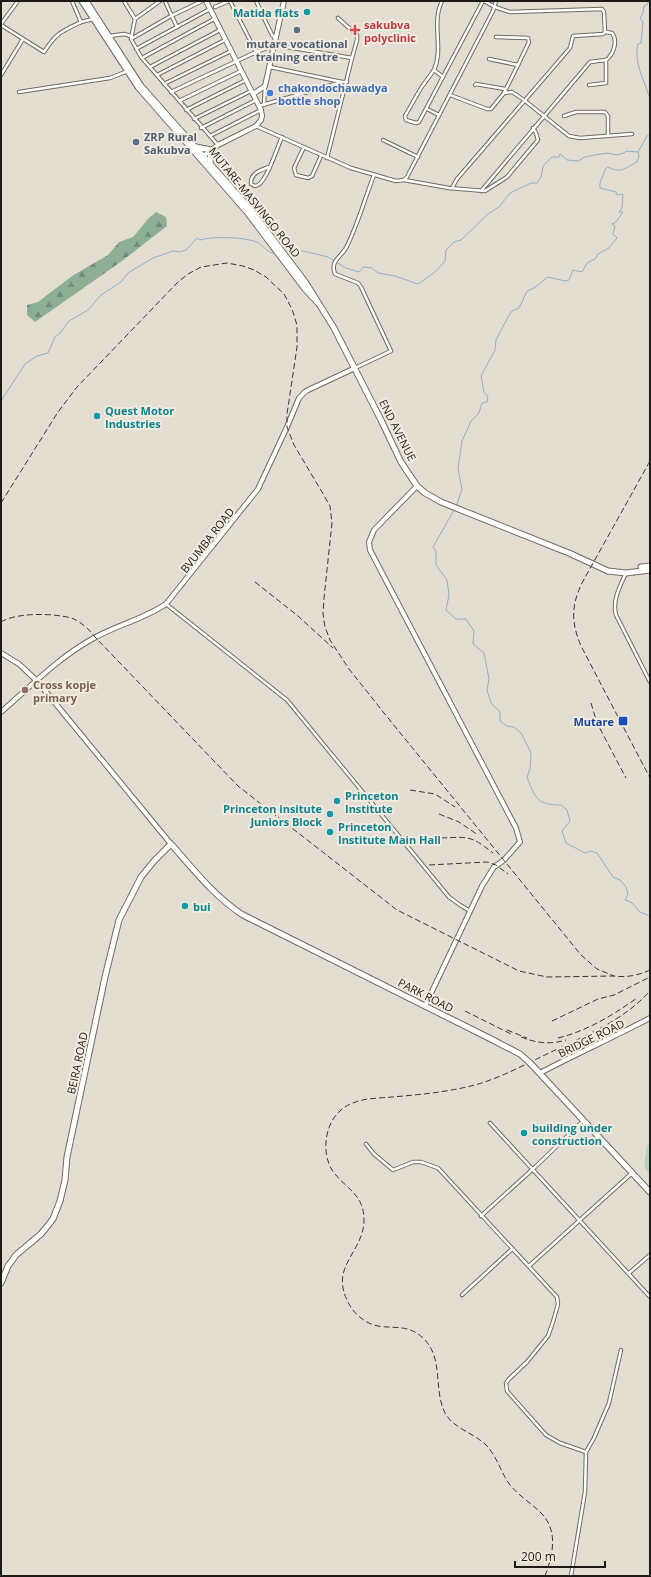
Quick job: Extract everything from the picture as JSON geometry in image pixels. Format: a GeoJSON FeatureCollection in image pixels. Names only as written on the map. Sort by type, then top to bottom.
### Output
{"type":"FeatureCollection","features":[{"type":"Feature","properties":{"kind":"highway","name":"MUTARE-MASVINGO ROAD"},"geometry":{"type":"LineString","coordinates":[[82,1],[145,96],[202,157],[247,212],[308,293],[319,304]]}},
{"type":"Feature","properties":{"kind":"highway","name":"MUTARE-MASVINGO ROAD"},"geometry":{"type":"LineString","coordinates":[[86,1],[109,36],[128,70],[196,147],[202,157],[210,163],[251,210],[306,282],[334,328]]}},
{"type":"Feature","properties":{"kind":"highway"},"geometry":{"type":"LineString","coordinates":[[196,147],[211,150],[210,163]]}},
{"type":"Feature","properties":{"kind":"highway","name":"END AVENUE"},"geometry":{"type":"LineString","coordinates":[[334,328],[401,462],[417,486],[432,498],[569,553],[608,571],[626,573],[650,570]]}},
{"type":"Feature","properties":{"kind":"highway","name":"END AVENUE"},"geometry":{"type":"LineString","coordinates":[[471,514],[478,515],[556,544],[610,568],[622,570],[648,565]]}},
{"type":"Feature","properties":{"kind":"highway","name":"PARK ROAD"},"geometry":{"type":"LineString","coordinates":[[171,844],[218,896],[230,907],[516,1052],[530,1063],[650,1192]]}},
{"type":"Feature","properties":{"kind":"highway","name":"BEIRA ROAD"},"geometry":{"type":"LineString","coordinates":[[1,1283],[8,1266],[16,1255],[41,1234],[52,1219],[60,1201],[65,1180],[67,1157],[105,977],[119,920],[141,877],[171,844]]}},
{"type":"Feature","properties":{"kind":"street"},"geometry":{"type":"LineString","coordinates":[[18,1],[1,24],[44,52],[59,32],[81,22],[93,19]]}},
{"type":"Feature","properties":{"kind":"street"},"geometry":{"type":"LineString","coordinates":[[72,1],[81,22]]}},
{"type":"Feature","properties":{"kind":"street"},"geometry":{"type":"LineString","coordinates":[[124,1],[135,19]]}},
{"type":"Feature","properties":{"kind":"street"},"geometry":{"type":"LineString","coordinates":[[160,1],[135,19],[131,37],[142,58],[201,128],[218,145]]}},
{"type":"Feature","properties":{"kind":"street"},"geometry":{"type":"LineString","coordinates":[[165,1],[177,27]]}},
{"type":"Feature","properties":{"kind":"street"},"geometry":{"type":"LineString","coordinates":[[131,37],[202,1]]}},
{"type":"Feature","properties":{"kind":"street"},"geometry":{"type":"LineString","coordinates":[[206,1],[212,8],[214,19],[261,107]]}},
{"type":"Feature","properties":{"kind":"street"},"geometry":{"type":"LineString","coordinates":[[136,49],[212,8],[230,1],[256,52]]}},
{"type":"Feature","properties":{"kind":"street"},"geometry":{"type":"LineString","coordinates":[[256,1],[272,36],[276,40]]}},
{"type":"Feature","properties":{"kind":"street"},"geometry":{"type":"LineString","coordinates":[[202,157],[218,145],[256,126],[261,120],[261,107],[265,86],[284,1]]}},
{"type":"Feature","properties":{"kind":"street"},"geometry":{"type":"LineString","coordinates":[[442,1],[438,12],[438,58],[434,70],[421,88],[405,116],[405,120],[418,123],[427,109],[483,1],[510,12],[600,8],[604,12],[605,32]]}},
{"type":"Feature","properties":{"kind":"street"},"geometry":{"type":"LineString","coordinates":[[404,180],[418,157],[450,95],[495,7],[496,1]]}},
{"type":"Feature","properties":{"kind":"street"},"geometry":{"type":"LineString","coordinates":[[327,158],[357,40],[357,35],[338,18]]}},
{"type":"Feature","properties":{"kind":"street"},"geometry":{"type":"LineString","coordinates":[[142,58],[214,19]]}},
{"type":"Feature","properties":{"kind":"street"},"geometry":{"type":"LineString","coordinates":[[150,67],[220,30]]}},
{"type":"Feature","properties":{"kind":"street"},"geometry":{"type":"LineString","coordinates":[[452,188],[457,179],[570,48],[573,36],[603,34],[605,32],[612,33],[614,36],[614,49],[611,55],[606,60],[591,61],[481,191]]}},
{"type":"Feature","properties":{"kind":"street"},"geometry":{"type":"LineString","coordinates":[[109,36],[124,34],[131,37]]}},
{"type":"Feature","properties":{"kind":"street"},"geometry":{"type":"LineString","coordinates":[[450,95],[489,109],[494,106],[505,91],[529,42],[528,38],[496,37]]}},
{"type":"Feature","properties":{"kind":"street"},"geometry":{"type":"LineString","coordinates":[[1,76],[23,39]]}},
{"type":"Feature","properties":{"kind":"street"},"geometry":{"type":"LineString","coordinates":[[157,76],[225,40]]}},
{"type":"Feature","properties":{"kind":"street"},"geometry":{"type":"LineString","coordinates":[[171,92],[236,61],[275,45],[352,58]]}},
{"type":"Feature","properties":{"kind":"street"},"geometry":{"type":"LineString","coordinates":[[164,84],[230,51]]}},
{"type":"Feature","properties":{"kind":"street"},"geometry":{"type":"LineString","coordinates":[[489,60],[518,65]]}},
{"type":"Feature","properties":{"kind":"street"},"geometry":{"type":"LineString","coordinates":[[589,85],[604,84],[607,82],[606,60]]}},
{"type":"Feature","properties":{"kind":"street"},"geometry":{"type":"LineString","coordinates":[[270,67],[347,82]]}},
{"type":"Feature","properties":{"kind":"street"},"geometry":{"type":"LineString","coordinates":[[19,92],[110,78],[128,70]]}},
{"type":"Feature","properties":{"kind":"street"},"geometry":{"type":"LineString","coordinates":[[434,70],[443,77]]}},
{"type":"Feature","properties":{"kind":"street"},"geometry":{"type":"LineString","coordinates":[[179,101],[242,71]]}},
{"type":"Feature","properties":{"kind":"street"},"geometry":{"type":"LineString","coordinates":[[186,110],[246,80]]}},
{"type":"Feature","properties":{"kind":"street"},"geometry":{"type":"LineString","coordinates":[[210,136],[261,107],[342,82]]}},
{"type":"Feature","properties":{"kind":"street"},"geometry":{"type":"LineString","coordinates":[[475,85],[512,92],[570,136],[580,138],[632,134]]}},
{"type":"Feature","properties":{"kind":"street"},"geometry":{"type":"LineString","coordinates":[[194,119],[265,86]]}},
{"type":"Feature","properties":{"kind":"street"},"geometry":{"type":"LineString","coordinates":[[201,128],[256,100]]}},
{"type":"Feature","properties":{"kind":"street"},"geometry":{"type":"LineString","coordinates":[[427,109],[439,115]]}},
{"type":"Feature","properties":{"kind":"street"},"geometry":{"type":"LineString","coordinates":[[564,116],[576,112],[606,112],[608,116],[608,136]]}},
{"type":"Feature","properties":{"kind":"street"},"geometry":{"type":"LineString","coordinates":[[256,126],[321,156],[374,175],[396,181],[404,180],[481,191],[485,191],[507,177],[538,140],[533,128]]}},
{"type":"Feature","properties":{"kind":"street"},"geometry":{"type":"LineString","coordinates":[[269,167],[252,176],[251,184],[255,186],[260,184],[268,172],[282,137]]}},
{"type":"Feature","properties":{"kind":"street"},"geometry":{"type":"LineString","coordinates":[[383,140],[418,157]]}},
{"type":"Feature","properties":{"kind":"street"},"geometry":{"type":"LineString","coordinates":[[304,147],[294,168],[296,174],[308,178],[312,176],[321,156]]}},
{"type":"Feature","properties":{"kind":"street","name":"BVUMBA ROAD"},"geometry":{"type":"LineString","coordinates":[[1,712],[60,660],[83,644],[166,604],[258,489],[299,398],[306,391],[391,351],[358,283],[335,274],[333,266],[335,260],[347,244],[374,175]]}},
{"type":"Feature","properties":{"kind":"street"},"geometry":{"type":"LineString","coordinates":[[417,486],[374,530],[369,542],[370,550],[516,828],[520,839],[518,845],[504,860],[494,867],[482,886],[425,1006]]}},
{"type":"Feature","properties":{"kind":"street"},"geometry":{"type":"LineString","coordinates":[[626,573],[614,603],[614,609],[650,680]]}},
{"type":"Feature","properties":{"kind":"street"},"geometry":{"type":"LineString","coordinates":[[166,604],[287,700],[449,897],[460,906],[471,911]]}},
{"type":"Feature","properties":{"kind":"street"},"geometry":{"type":"LineString","coordinates":[[1,653],[19,664],[37,681],[171,844]]}},
{"type":"Feature","properties":{"kind":"street","name":"BRIDGE ROAD"},"geometry":{"type":"LineString","coordinates":[[540,1074],[578,1053],[650,1018]]}},
{"type":"Feature","properties":{"kind":"street"},"geometry":{"type":"LineString","coordinates":[[481,1216],[533,1169],[583,1120]]}},
{"type":"Feature","properties":{"kind":"street"},"geometry":{"type":"LineString","coordinates":[[490,1122],[630,1273],[650,1297]]}},
{"type":"Feature","properties":{"kind":"street"},"geometry":{"type":"LineString","coordinates":[[366,1144],[374,1154],[393,1170],[413,1162],[421,1162],[438,1168],[557,1297],[558,1304],[548,1336],[527,1362],[506,1383],[507,1391],[546,1435],[560,1443],[586,1452]]}},
{"type":"Feature","properties":{"kind":"street"},"geometry":{"type":"LineString","coordinates":[[529,1266],[632,1173]]}},
{"type":"Feature","properties":{"kind":"street"},"geometry":{"type":"LineString","coordinates":[[462,1295],[512,1249]]}},
{"type":"Feature","properties":{"kind":"street"},"geometry":{"type":"LineString","coordinates":[[630,1273],[650,1255]]}},
{"type":"Feature","properties":{"kind":"street"},"geometry":{"type":"LineString","coordinates":[[571,1576],[585,1492],[586,1452],[594,1438],[609,1403],[621,1350]]}},
{"type":"Feature","properties":{"kind":"green space"},"geometry":{"type":"Polygon","coordinates":[[[156,212],[166,217],[167,226],[122,261],[35,322],[27,315],[27,305],[38,302],[72,276],[108,255],[119,242],[133,237],[156,212]]]}},
{"type":"Feature","properties":{"kind":"green space"},"geometry":{"type":"Polygon","coordinates":[[[650,1143],[650,1175],[644,1166],[647,1146],[650,1143]]]}},
{"type":"Feature","properties":{"kind":"waterway"},"geometry":{"type":"LineString","coordinates":[[648,1],[648,4],[644,6],[643,13],[640,18],[643,22],[641,43],[638,44],[637,57],[640,72],[650,99]]}},
{"type":"Feature","properties":{"kind":"waterway"},"geometry":{"type":"LineString","coordinates":[[285,253],[303,251],[328,257],[346,268],[359,272],[363,267],[372,268],[378,273],[395,276],[418,284],[435,272],[445,261],[446,250],[454,242],[461,240],[488,214],[499,207],[510,193],[531,183],[537,183],[541,177],[543,166],[552,157],[559,157],[560,154],[567,160],[578,161],[585,157],[608,153],[617,155],[626,151],[638,152],[647,136],[650,134]]}},
{"type":"Feature","properties":{"kind":"waterway"},"geometry":{"type":"LineString","coordinates":[[456,507],[462,489],[458,468],[462,441],[471,421],[479,413],[482,403],[487,402],[488,397],[484,392],[481,376],[495,350],[496,340],[512,311],[519,308],[527,291],[534,288],[548,277],[565,281],[569,280],[573,270],[582,272],[587,263],[595,259],[598,254],[609,248],[617,238],[613,234],[615,226],[612,224],[616,222],[623,212],[619,212],[622,208],[623,194],[617,195],[616,192],[600,188],[600,183],[605,169],[608,167],[616,170],[626,168],[637,162],[639,156],[638,152]]}},
{"type":"Feature","properties":{"kind":"waterway"},"geometry":{"type":"LineString","coordinates":[[1,401],[25,364],[37,356],[48,353],[55,337],[69,321],[88,310],[101,295],[121,282],[128,273],[153,258],[173,251],[180,252],[186,250],[197,238],[200,240],[220,238],[251,240],[276,254]]}},
{"type":"Feature","properties":{"kind":"waterway"},"geometry":{"type":"LineString","coordinates":[[454,510],[433,547],[436,551],[436,565],[447,580],[449,595],[446,610],[456,619],[466,619],[474,631],[473,644],[484,653],[489,679],[487,690],[491,703],[500,712],[500,721],[507,726],[514,727],[521,733],[531,753],[530,769],[527,777],[532,790],[542,802],[553,805],[561,805],[567,810],[570,821],[562,831],[566,843],[585,853],[591,851],[597,853],[613,877],[620,880],[626,887],[628,894],[625,900],[631,902],[640,912],[650,916]]}},
{"type":"Feature","properties":{"kind":"railway"},"geometry":{"type":"LineString","coordinates":[[1,503],[58,412],[77,387],[178,282],[188,274],[201,267],[227,263],[243,266],[266,277],[284,294],[292,309],[297,325],[297,347],[287,414],[287,427],[294,445],[330,506],[332,523],[323,614],[325,627],[330,640],[349,669],[384,713],[581,955],[597,969],[614,976]]}},
{"type":"Feature","properties":{"kind":"railway"},"geometry":{"type":"LineString","coordinates":[[650,461],[582,583],[578,591],[574,607],[575,629],[581,646],[650,778]]}},
{"type":"Feature","properties":{"kind":"railway"},"geometry":{"type":"LineString","coordinates":[[255,582],[298,616],[333,648]]}},
{"type":"Feature","properties":{"kind":"railway"},"geometry":{"type":"LineString","coordinates":[[1,622],[16,616],[37,614],[67,617],[74,619],[83,625],[238,786],[397,910],[519,971],[547,977],[624,977],[637,975],[650,970]]}},
{"type":"Feature","properties":{"kind":"railway"},"geometry":{"type":"LineString","coordinates":[[591,703],[597,723],[626,778]]}},
{"type":"Feature","properties":{"kind":"railway"},"geometry":{"type":"LineString","coordinates":[[410,790],[435,794],[455,807]]}},
{"type":"Feature","properties":{"kind":"railway"},"geometry":{"type":"LineString","coordinates":[[439,814],[459,822],[478,835]]}},
{"type":"Feature","properties":{"kind":"railway"},"geometry":{"type":"LineString","coordinates":[[441,838],[469,838],[493,853]]}},
{"type":"Feature","properties":{"kind":"railway"},"geometry":{"type":"LineString","coordinates":[[429,865],[487,862],[496,865],[508,874]]}},
{"type":"Feature","properties":{"kind":"railway"},"geometry":{"type":"LineString","coordinates":[[552,1021],[598,999],[614,995],[650,977]]}},
{"type":"Feature","properties":{"kind":"railway"},"geometry":{"type":"LineString","coordinates":[[545,1576],[553,1543],[550,1527],[546,1519],[510,1485],[490,1449],[476,1437],[459,1427],[445,1413],[441,1404],[436,1365],[430,1347],[424,1339],[413,1331],[402,1328],[374,1325],[365,1321],[351,1308],[344,1291],[342,1279],[349,1260],[359,1242],[364,1220],[363,1211],[361,1203],[357,1197],[332,1170],[327,1155],[326,1138],[331,1122],[341,1110],[350,1104],[367,1099],[448,1091],[494,1079],[615,1020],[639,1002],[650,991]]}},
{"type":"Feature","properties":{"kind":"railway"},"geometry":{"type":"LineString","coordinates":[[558,1038],[569,1035],[599,1022],[637,998]]}},
{"type":"Feature","properties":{"kind":"railway"},"geometry":{"type":"LineString","coordinates":[[465,1011],[511,1034]]}},
{"type":"Feature","properties":{"kind":"railway"},"geometry":{"type":"LineString","coordinates":[[507,1030],[527,1038]]}},
{"type":"Feature","properties":{"kind":"railway"},"geometry":{"type":"LineString","coordinates":[[521,1037],[543,1043],[566,1040]]}},
{"type":"Feature","properties":{"kind":"place","name":"Matida flats"},"geometry":{"type":"Point","coordinates":[307,12]}},
{"type":"Feature","properties":{"kind":"place","name":"mutare vocational training centre"},"geometry":{"type":"Point","coordinates":[297,30]}},
{"type":"Feature","properties":{"kind":"place","name":"sakubva polyclinic"},"geometry":{"type":"Point","coordinates":[355,30]}},
{"type":"Feature","properties":{"kind":"place","name":"chakondochawadya bottle shop"},"geometry":{"type":"Point","coordinates":[270,93]}},
{"type":"Feature","properties":{"kind":"place","name":"ZRP Rural Sakubva"},"geometry":{"type":"Point","coordinates":[136,142]}},
{"type":"Feature","properties":{"kind":"place","name":"Quest Motor Industries"},"geometry":{"type":"Point","coordinates":[97,416]}},
{"type":"Feature","properties":{"kind":"place","name":"Cross kopje primary"},"geometry":{"type":"Point","coordinates":[25,690]}},
{"type":"Feature","properties":{"kind":"place","name":"Mutare"},"geometry":{"type":"Point","coordinates":[623,721]}},
{"type":"Feature","properties":{"kind":"place","name":"Princeton Institute"},"geometry":{"type":"Point","coordinates":[337,801]}},
{"type":"Feature","properties":{"kind":"place","name":"Princeton insitute Juniors Block"},"geometry":{"type":"Point","coordinates":[330,814]}},
{"type":"Feature","properties":{"kind":"place","name":"Princeton Institute Main Hall"},"geometry":{"type":"Point","coordinates":[330,832]}},
{"type":"Feature","properties":{"kind":"place","name":"bui"},"geometry":{"type":"Point","coordinates":[185,906]}},
{"type":"Feature","properties":{"kind":"place","name":"building under construction"},"geometry":{"type":"Point","coordinates":[524,1133]}}]}
